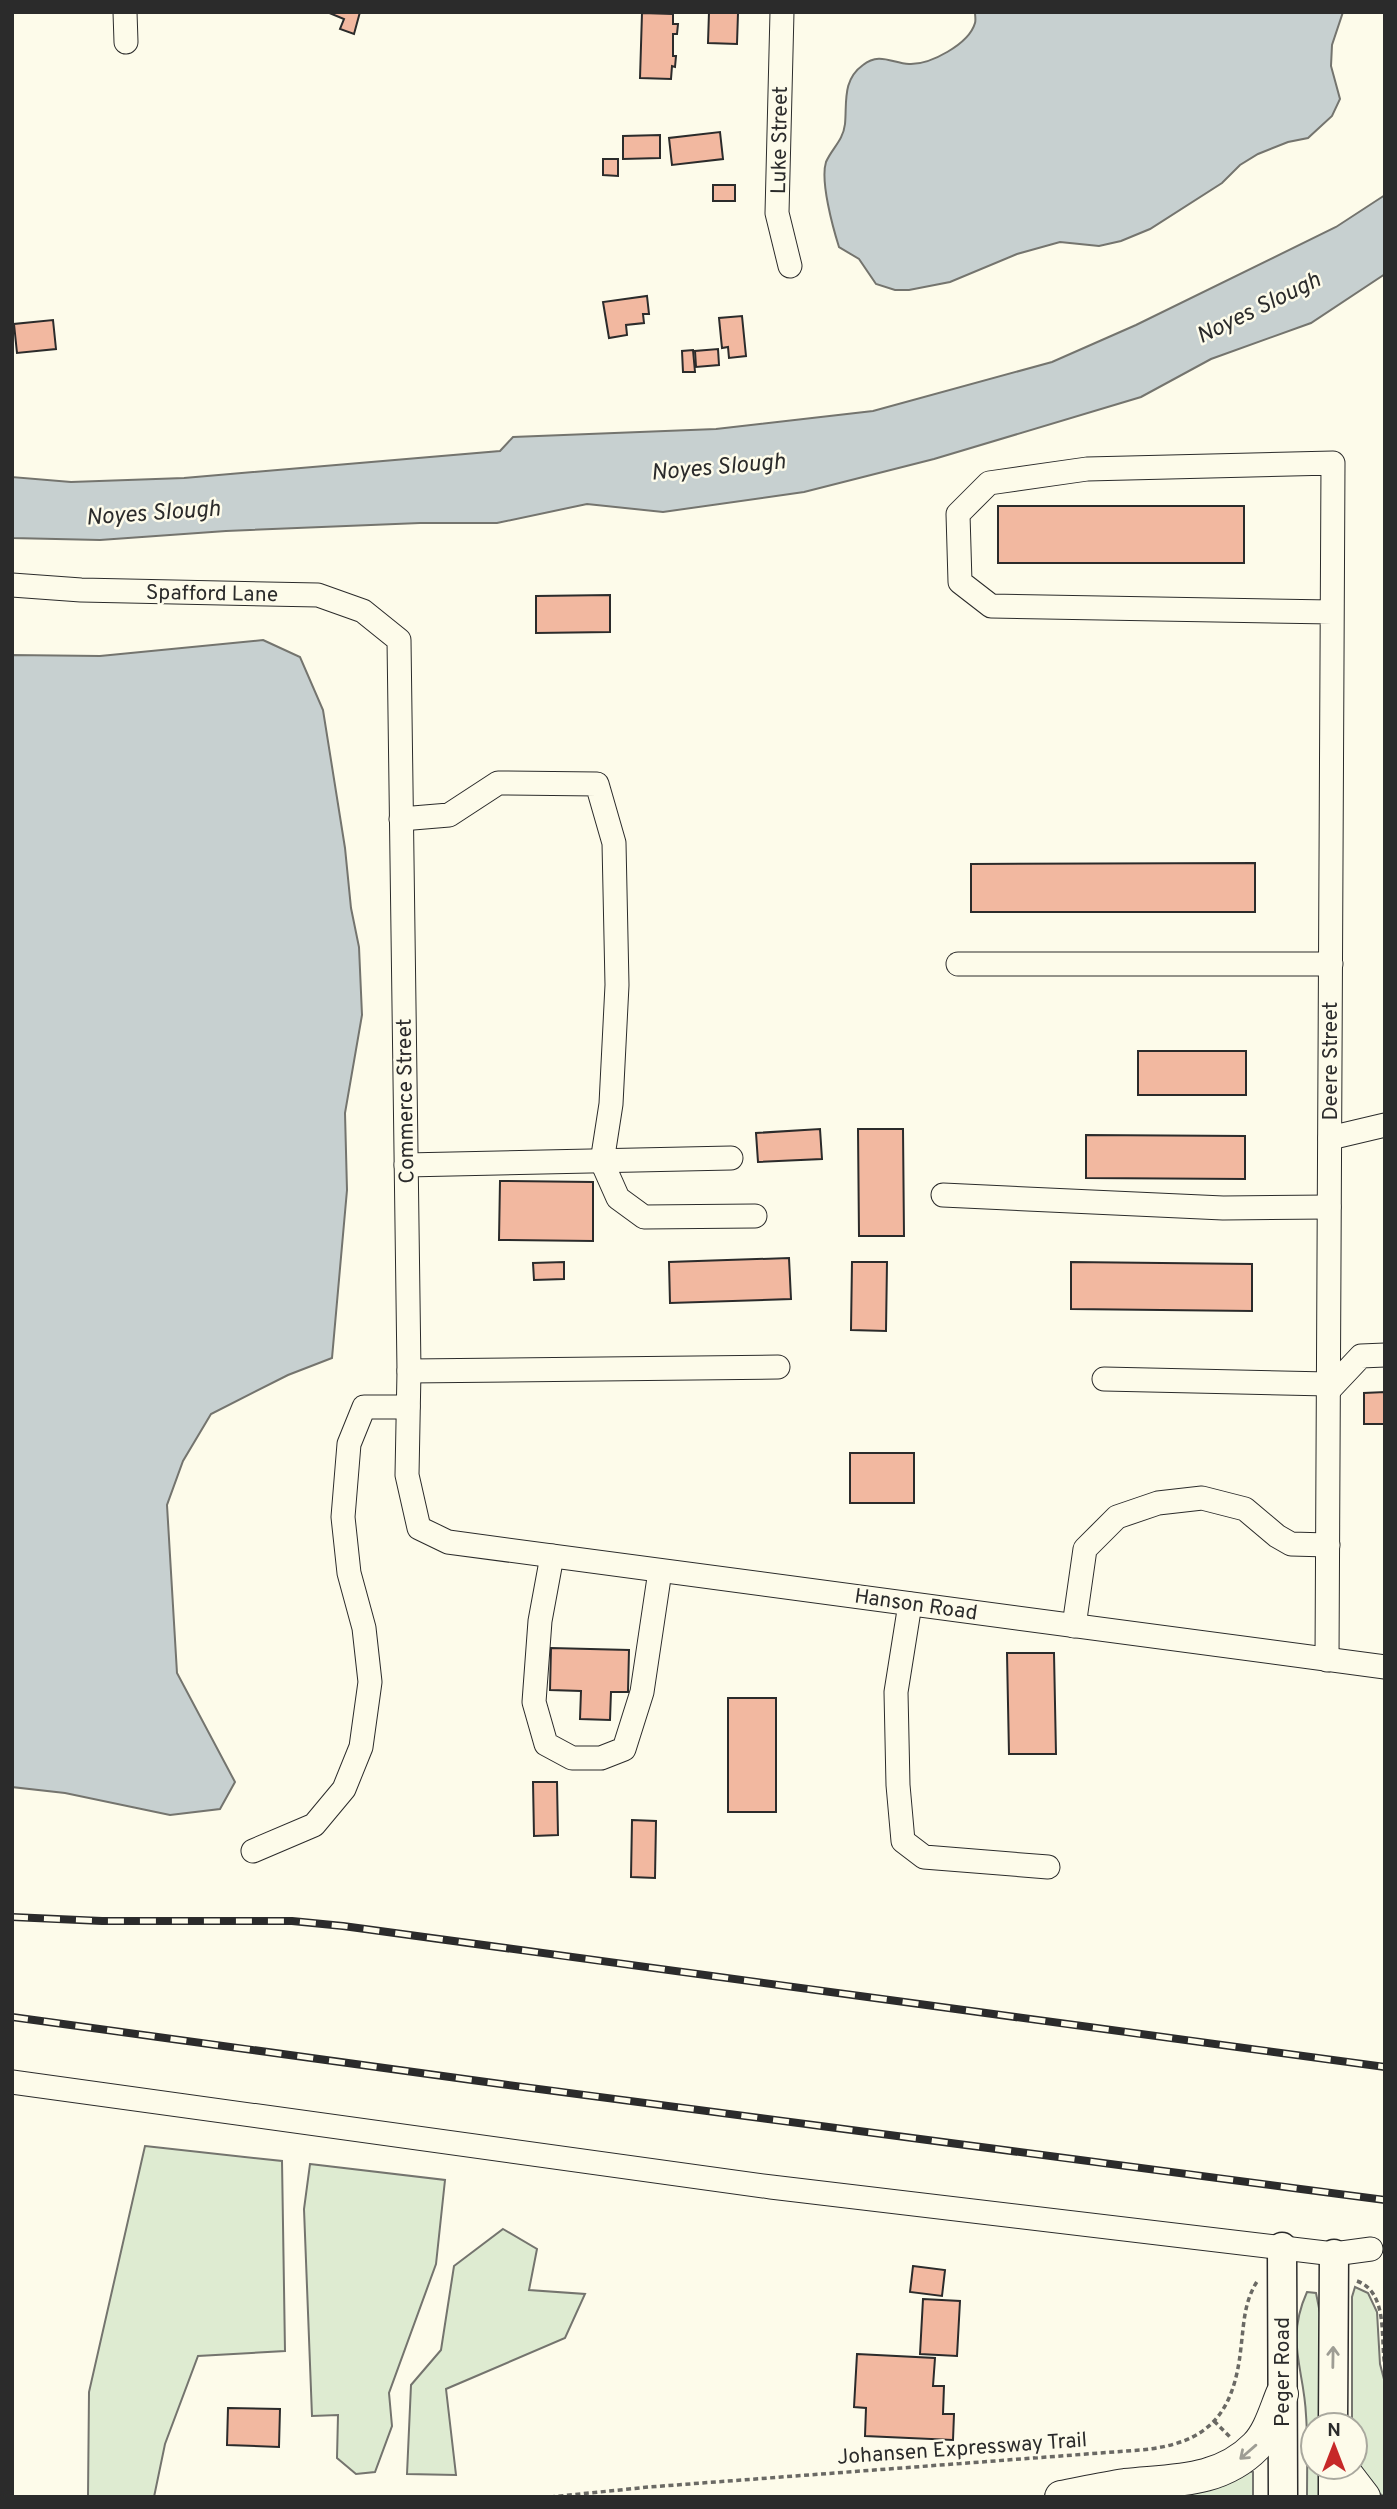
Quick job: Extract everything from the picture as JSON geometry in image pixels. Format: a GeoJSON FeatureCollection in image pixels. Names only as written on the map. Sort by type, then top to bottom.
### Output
{"type":"FeatureCollection","features":[{"type":"Feature","properties":{"kind":"highway"},"geometry":{"type":"LineString","coordinates":[[1061,2497],[1123,2485],[1197,2479],[1231,2467],[1257,2445],[1282,2394]]}},
{"type":"Feature","properties":{"kind":"highway"},"geometry":{"type":"LineString","coordinates":[[1352,2481],[1364,2497]]}},
{"type":"Feature","properties":{"kind":"main road","name":"Peger Road"},"geometry":{"type":"LineString","coordinates":[[1282,2247],[1283,2497]]}},
{"type":"Feature","properties":{"kind":"main road"},"geometry":{"type":"LineString","coordinates":[[1333,2411],[1334,2254]]}},
{"type":"Feature","properties":{"kind":"street"},"geometry":{"type":"LineString","coordinates":[[125,12],[126,42]]}},
{"type":"Feature","properties":{"kind":"street","name":"Luke Street"},"geometry":{"type":"LineString","coordinates":[[782,12],[777,213],[790,266]]}},
{"type":"Feature","properties":{"kind":"street","name":"Deere Street"},"geometry":{"type":"LineString","coordinates":[[1327,1660],[1333,463],[1087,469],[989,483],[958,514],[960,582],[991,606],[1332,612]]}},
{"type":"Feature","properties":{"kind":"street","name":"Spafford Lane"},"geometry":{"type":"LineString","coordinates":[[12,585],[80,590],[318,595],[363,611],[399,640]]}},
{"type":"Feature","properties":{"kind":"street","name":"Commerce Street"},"geometry":{"type":"LineString","coordinates":[[399,640],[409,1371],[407,1475],[419,1528],[448,1542]]}},
{"type":"Feature","properties":{"kind":"street"},"geometry":{"type":"LineString","coordinates":[[401,819],[449,814],[498,783],[597,784],[614,843],[617,985],[611,1104],[602,1162],[618,1198],[644,1217],[754,1216]]}},
{"type":"Feature","properties":{"kind":"street"},"geometry":{"type":"LineString","coordinates":[[958,964],[1331,964]]}},
{"type":"Feature","properties":{"kind":"street"},"geometry":{"type":"LineString","coordinates":[[1329,1138],[1385,1125]]}},
{"type":"Feature","properties":{"kind":"street"},"geometry":{"type":"LineString","coordinates":[[406,1165],[731,1158]]}},
{"type":"Feature","properties":{"kind":"street"},"geometry":{"type":"LineString","coordinates":[[943,1195],[1223,1208],[1329,1207]]}},
{"type":"Feature","properties":{"kind":"street"},"geometry":{"type":"LineString","coordinates":[[1104,1379],[1328,1388],[1361,1356],[1385,1355]]}},
{"type":"Feature","properties":{"kind":"street"},"geometry":{"type":"LineString","coordinates":[[409,1371],[778,1367]]}},
{"type":"Feature","properties":{"kind":"street"},"geometry":{"type":"LineString","coordinates":[[253,1852],[314,1825],[344,1789],[361,1747],[370,1682],[364,1628],[349,1573],[343,1517],[349,1444],[364,1407],[408,1408]]}},
{"type":"Feature","properties":{"kind":"street"},"geometry":{"type":"LineString","coordinates":[[1074,1626],[1085,1549],[1117,1517],[1158,1503],[1202,1498],[1245,1509],[1277,1536],[1291,1544],[1328,1545]]}},
{"type":"Feature","properties":{"kind":"street","name":"Hanson Road"},"geometry":{"type":"LineString","coordinates":[[448,1542],[1385,1667]]}},
{"type":"Feature","properties":{"kind":"street"},"geometry":{"type":"LineString","coordinates":[[552,1556],[540,1621],[534,1703],[546,1744],[572,1758],[601,1758],[624,1749],[642,1692],[660,1570]]}},
{"type":"Feature","properties":{"kind":"street"},"geometry":{"type":"LineString","coordinates":[[910,1604],[896,1692],[898,1785],[903,1841],[924,1857],[1048,1867]]}},
{"type":"Feature","properties":{"kind":"street"},"geometry":{"type":"LineString","coordinates":[[12,2082],[771,2187],[1334,2254],[1371,2249]]}},
{"type":"Feature","properties":{"kind":"path","name":"Johansen Expressway Trail"},"geometry":{"type":"LineString","coordinates":[[550,2497],[649,2487],[1154,2449],[1185,2442],[1214,2421],[1230,2395],[1237,2375],[1244,2315],[1252,2288],[1260,2277]]}},
{"type":"Feature","properties":{"kind":"path"},"geometry":{"type":"LineString","coordinates":[[1357,2281],[1370,2287],[1380,2309],[1385,2366]]}},
{"type":"Feature","properties":{"kind":"path"},"geometry":{"type":"LineString","coordinates":[[1214,2421],[1235,2441]]}},
{"type":"Feature","properties":{"kind":"green space"},"geometry":{"type":"Polygon","coordinates":[[[145,2146],[282,2161],[285,2351],[198,2356],[165,2444],[154,2497],[88,2497],[89,2392],[145,2146]]]}},
{"type":"Feature","properties":{"kind":"green space"},"geometry":{"type":"Polygon","coordinates":[[[310,2164],[445,2180],[436,2264],[389,2393],[392,2426],[375,2472],[356,2474],[337,2458],[338,2415],[312,2416],[304,2209],[310,2164]]]}},
{"type":"Feature","properties":{"kind":"green space"},"geometry":{"type":"Polygon","coordinates":[[[503,2229],[537,2249],[529,2290],[585,2294],[565,2338],[446,2389],[456,2475],[407,2474],[411,2385],[441,2350],[454,2266],[503,2229]]]}},
{"type":"Feature","properties":{"kind":"green space"},"geometry":{"type":"Polygon","coordinates":[[[1355,2287],[1368,2293],[1377,2312],[1380,2364],[1385,2383],[1385,2497],[1367,2481],[1369,2411],[1352,2411],[1352,2297],[1355,2287]]]}},
{"type":"Feature","properties":{"kind":"green space"},"geometry":{"type":"Polygon","coordinates":[[[1307,2292],[1316,2293],[1320,2313],[1321,2411],[1306,2411],[1296,2340],[1307,2292]]]}},
{"type":"Feature","properties":{"kind":"green space"},"geometry":{"type":"Polygon","coordinates":[[[1245,2470],[1253,2472],[1253,2497],[1156,2497],[1245,2470]]]}},
{"type":"Feature","properties":{"kind":"green space"},"geometry":{"type":"Polygon","coordinates":[[[1307,2481],[1321,2481],[1321,2497],[1307,2497],[1307,2481]]]}},
{"type":"Feature","properties":{"kind":"water"},"geometry":{"type":"Polygon","coordinates":[[[975,12],[1343,12],[1332,45],[1331,66],[1340,99],[1332,116],[1308,138],[1288,142],[1258,154],[1240,165],[1222,183],[1150,229],[1121,241],[1099,246],[1060,242],[1017,254],[950,282],[909,290],[895,290],[876,284],[859,259],[839,247],[826,192],[826,162],[844,130],[849,85],[856,71],[875,59],[909,64],[927,61],[948,52],[971,31],[975,12]]]}},
{"type":"Feature","properties":{"kind":"water","name":"Noyes Slough"},"geometry":{"type":"Polygon","coordinates":[[[1385,195],[1385,274],[1311,323],[1211,359],[1141,397],[934,459],[804,492],[663,512],[587,504],[497,523],[420,523],[226,531],[100,540],[12,538],[12,477],[71,482],[184,478],[500,451],[513,437],[716,429],[873,411],[1052,362],[1136,325],[1336,227],[1385,195]]]}},
{"type":"Feature","properties":{"kind":"water"},"geometry":{"type":"Polygon","coordinates":[[[263,640],[300,657],[323,710],[359,947],[362,1015],[345,1113],[347,1190],[332,1358],[288,1375],[211,1414],[183,1461],[167,1505],[177,1673],[235,1782],[220,1809],[170,1815],[65,1793],[12,1787],[12,655],[100,656],[263,640]]]}},
{"type":"Feature","properties":{"kind":"building"},"geometry":{"type":"Polygon","coordinates":[[[327,12],[360,12],[354,34],[340,29],[344,19],[327,12]]]}},
{"type":"Feature","properties":{"kind":"building"},"geometry":{"type":"Polygon","coordinates":[[[709,12],[738,13],[737,44],[708,43],[709,12]]]}},
{"type":"Feature","properties":{"kind":"building"},"geometry":{"type":"Polygon","coordinates":[[[642,13],[673,14],[673,24],[678,24],[677,34],[673,34],[673,56],[676,56],[671,79],[640,78],[642,13]]]}},
{"type":"Feature","properties":{"kind":"building"},"geometry":{"type":"Polygon","coordinates":[[[720,132],[723,159],[672,165],[669,138],[720,132]]]}},
{"type":"Feature","properties":{"kind":"building"},"geometry":{"type":"Polygon","coordinates":[[[660,135],[660,158],[623,159],[623,136],[660,135]]]}},
{"type":"Feature","properties":{"kind":"building"},"geometry":{"type":"Polygon","coordinates":[[[603,159],[618,159],[618,176],[603,175],[603,159]]]}},
{"type":"Feature","properties":{"kind":"building"},"geometry":{"type":"Polygon","coordinates":[[[713,185],[735,185],[735,201],[713,201],[713,185]]]}},
{"type":"Feature","properties":{"kind":"building"},"geometry":{"type":"Polygon","coordinates":[[[647,296],[649,314],[643,314],[644,323],[626,325],[627,335],[609,338],[603,302],[647,296]]]}},
{"type":"Feature","properties":{"kind":"building"},"geometry":{"type":"Polygon","coordinates":[[[742,316],[746,356],[729,358],[728,347],[722,348],[719,318],[742,316]]]}},
{"type":"Feature","properties":{"kind":"building"},"geometry":{"type":"Polygon","coordinates":[[[53,320],[56,349],[17,353],[14,324],[53,320]]]}},
{"type":"Feature","properties":{"kind":"building"},"geometry":{"type":"Polygon","coordinates":[[[718,349],[719,365],[696,367],[695,351],[718,349]]]}},
{"type":"Feature","properties":{"kind":"building"},"geometry":{"type":"Polygon","coordinates":[[[693,350],[695,372],[683,372],[682,351],[693,350]]]}},
{"type":"Feature","properties":{"kind":"building"},"geometry":{"type":"Polygon","coordinates":[[[998,506],[1244,506],[1244,563],[998,563],[998,506]]]}},
{"type":"Feature","properties":{"kind":"building"},"geometry":{"type":"Polygon","coordinates":[[[610,595],[610,632],[536,633],[536,596],[610,595]]]}},
{"type":"Feature","properties":{"kind":"building"},"geometry":{"type":"Polygon","coordinates":[[[1255,863],[1255,912],[971,912],[971,864],[1255,863]]]}},
{"type":"Feature","properties":{"kind":"building"},"geometry":{"type":"Polygon","coordinates":[[[1138,1051],[1246,1051],[1246,1095],[1138,1095],[1138,1051]]]}},
{"type":"Feature","properties":{"kind":"building"},"geometry":{"type":"Polygon","coordinates":[[[820,1129],[822,1159],[758,1162],[756,1133],[820,1129]]]}},
{"type":"Feature","properties":{"kind":"building"},"geometry":{"type":"Polygon","coordinates":[[[858,1129],[903,1129],[904,1236],[859,1236],[858,1129]]]}},
{"type":"Feature","properties":{"kind":"building"},"geometry":{"type":"Polygon","coordinates":[[[1086,1135],[1245,1136],[1245,1179],[1086,1178],[1086,1135]]]}},
{"type":"Feature","properties":{"kind":"building"},"geometry":{"type":"Polygon","coordinates":[[[500,1181],[593,1182],[593,1241],[499,1240],[500,1181]]]}},
{"type":"Feature","properties":{"kind":"building"},"geometry":{"type":"Polygon","coordinates":[[[789,1258],[791,1299],[670,1303],[669,1262],[789,1258]]]}},
{"type":"Feature","properties":{"kind":"building"},"geometry":{"type":"Polygon","coordinates":[[[564,1262],[564,1279],[534,1280],[533,1263],[564,1262]]]}},
{"type":"Feature","properties":{"kind":"building"},"geometry":{"type":"Polygon","coordinates":[[[852,1262],[887,1262],[886,1331],[851,1330],[852,1262]]]}},
{"type":"Feature","properties":{"kind":"building"},"geometry":{"type":"Polygon","coordinates":[[[1071,1262],[1252,1264],[1252,1311],[1071,1309],[1071,1262]]]}},
{"type":"Feature","properties":{"kind":"building"},"geometry":{"type":"Polygon","coordinates":[[[1385,1392],[1385,1424],[1364,1424],[1364,1393],[1385,1392]]]}},
{"type":"Feature","properties":{"kind":"building"},"geometry":{"type":"Polygon","coordinates":[[[850,1453],[914,1453],[914,1503],[850,1503],[850,1453]]]}},
{"type":"Feature","properties":{"kind":"building"},"geometry":{"type":"Polygon","coordinates":[[[551,1648],[629,1650],[628,1692],[611,1692],[610,1720],[580,1719],[581,1691],[550,1690],[551,1648]]]}},
{"type":"Feature","properties":{"kind":"building"},"geometry":{"type":"Polygon","coordinates":[[[1007,1653],[1054,1653],[1056,1754],[1009,1754],[1007,1653]]]}},
{"type":"Feature","properties":{"kind":"building"},"geometry":{"type":"Polygon","coordinates":[[[728,1698],[776,1698],[776,1812],[728,1812],[728,1698]]]}},
{"type":"Feature","properties":{"kind":"building"},"geometry":{"type":"Polygon","coordinates":[[[533,1782],[557,1782],[558,1835],[534,1836],[533,1782]]]}},
{"type":"Feature","properties":{"kind":"building"},"geometry":{"type":"Polygon","coordinates":[[[632,1820],[656,1821],[655,1878],[631,1877],[632,1820]]]}},
{"type":"Feature","properties":{"kind":"building"},"geometry":{"type":"Polygon","coordinates":[[[913,2266],[945,2270],[942,2296],[910,2292],[913,2266]]]}},
{"type":"Feature","properties":{"kind":"building"},"geometry":{"type":"Polygon","coordinates":[[[923,2299],[960,2301],[957,2356],[920,2354],[923,2299]]]}},
{"type":"Feature","properties":{"kind":"building"},"geometry":{"type":"Polygon","coordinates":[[[857,2354],[935,2358],[933,2386],[944,2386],[943,2414],[954,2414],[953,2440],[865,2436],[866,2408],[854,2407],[857,2354]]]}},
{"type":"Feature","properties":{"kind":"building"},"geometry":{"type":"Polygon","coordinates":[[[228,2408],[280,2409],[279,2447],[227,2445],[228,2408]]]}},
{"type":"Feature","properties":{"kind":"railway"},"geometry":{"type":"LineString","coordinates":[[12,1917],[102,1921],[292,1921],[343,1926],[1385,2067]]}},
{"type":"Feature","properties":{"kind":"railway"},"geometry":{"type":"LineString","coordinates":[[12,2017],[1385,2200]]}}]}
